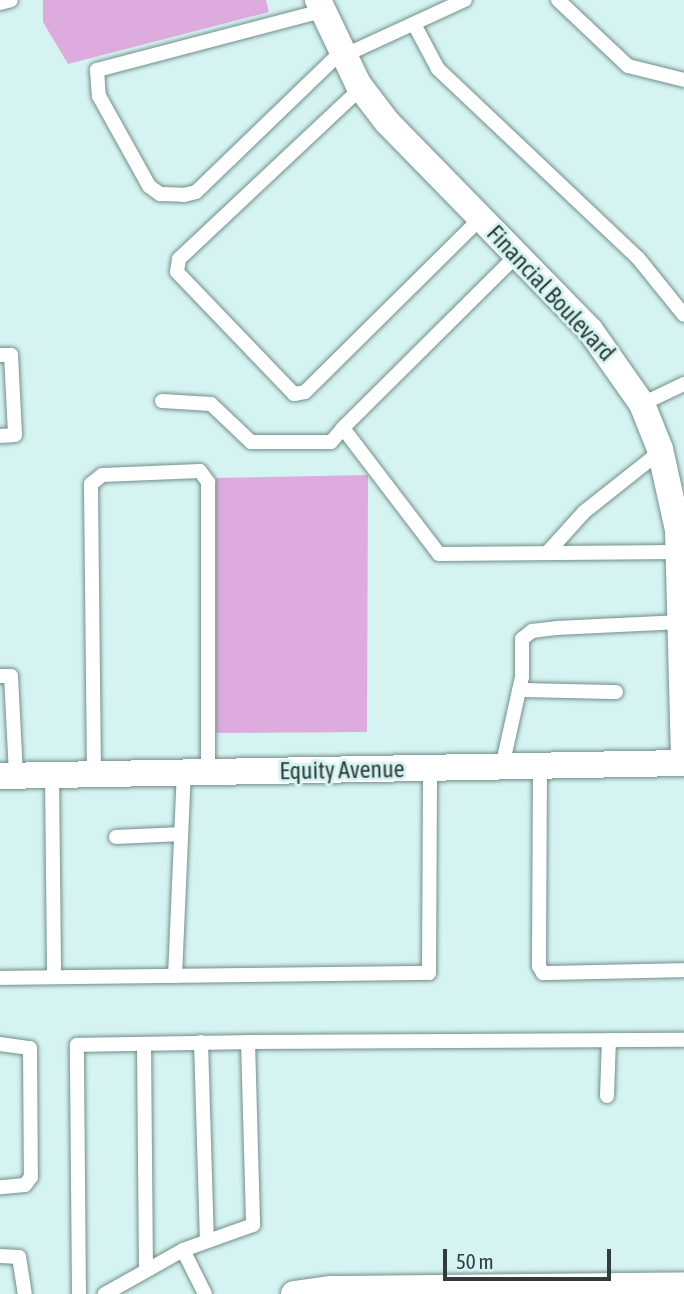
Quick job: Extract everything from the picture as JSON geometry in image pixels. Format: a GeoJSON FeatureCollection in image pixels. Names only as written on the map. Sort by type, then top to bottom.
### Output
{"type":"FeatureCollection","features":[{"type":"Feature","properties":{"kind":"street","name":"Financial Boulevard"},"geometry":{"type":"LineString","coordinates":[[320,6],[342,55],[361,88],[387,122],[590,330],[642,404],[671,485],[679,552],[684,761]]}},
{"type":"Feature","properties":{"kind":"street","name":"Equity Avenue"},"geometry":{"type":"LineString","coordinates":[[8,776],[684,761]]}},
{"type":"Feature","properties":{"kind":"street"},"geometry":{"type":"LineString","coordinates":[[294,1294],[331,1289],[684,1285]]}},
{"type":"Feature","properties":{"kind":"lane"},"geometry":{"type":"LineString","coordinates":[[0,3],[11,0]]}},
{"type":"Feature","properties":{"kind":"lane"},"geometry":{"type":"LineString","coordinates":[[320,6],[97,70],[99,96],[149,186],[160,194],[184,195],[196,192],[342,55],[466,0]]}},
{"type":"Feature","properties":{"kind":"lane"},"geometry":{"type":"LineString","coordinates":[[558,0],[628,66],[684,80]]}},
{"type":"Feature","properties":{"kind":"lane"},"geometry":{"type":"LineString","coordinates":[[414,24],[438,69],[638,258],[684,314]]}},
{"type":"Feature","properties":{"kind":"lane"},"geometry":{"type":"LineString","coordinates":[[361,88],[179,259],[177,272],[294,394],[305,392],[481,218]]}},
{"type":"Feature","properties":{"kind":"lane"},"geometry":{"type":"LineString","coordinates":[[162,401],[212,404],[251,442],[331,442],[517,254]]}},
{"type":"Feature","properties":{"kind":"lane"},"geometry":{"type":"LineString","coordinates":[[0,355],[11,355],[15,435],[0,436]]}},
{"type":"Feature","properties":{"kind":"lane"},"geometry":{"type":"LineString","coordinates":[[642,404],[684,384]]}},
{"type":"Feature","properties":{"kind":"lane"},"geometry":{"type":"LineString","coordinates":[[343,428],[439,554],[679,552]]}},
{"type":"Feature","properties":{"kind":"lane"},"geometry":{"type":"LineString","coordinates":[[547,553],[584,512],[661,452]]}},
{"type":"Feature","properties":{"kind":"lane"},"geometry":{"type":"LineString","coordinates":[[94,774],[92,484],[102,475],[200,471],[208,481],[196,773],[181,834],[175,976]]}},
{"type":"Feature","properties":{"kind":"lane"},"geometry":{"type":"LineString","coordinates":[[502,767],[519,690],[522,639],[532,631],[680,622]]}},
{"type":"Feature","properties":{"kind":"lane"},"geometry":{"type":"LineString","coordinates":[[0,676],[11,676],[8,776]]}},
{"type":"Feature","properties":{"kind":"lane"},"geometry":{"type":"LineString","coordinates":[[519,690],[616,692]]}},
{"type":"Feature","properties":{"kind":"lane"},"geometry":{"type":"LineString","coordinates":[[540,766],[539,966],[543,973],[684,970]]}},
{"type":"Feature","properties":{"kind":"lane"},"geometry":{"type":"LineString","coordinates":[[0,978],[429,973],[430,768]]}},
{"type":"Feature","properties":{"kind":"lane"},"geometry":{"type":"LineString","coordinates":[[52,775],[54,977]]}},
{"type":"Feature","properties":{"kind":"lane"},"geometry":{"type":"LineString","coordinates":[[116,837],[181,834]]}},
{"type":"Feature","properties":{"kind":"lane"},"geometry":{"type":"LineString","coordinates":[[607,1096],[609,1040]]}},
{"type":"Feature","properties":{"kind":"lane"},"geometry":{"type":"LineString","coordinates":[[79,1294],[77,1045],[684,1040]]}},
{"type":"Feature","properties":{"kind":"lane"},"geometry":{"type":"LineString","coordinates":[[201,1042],[207,1241]]}},
{"type":"Feature","properties":{"kind":"lane"},"geometry":{"type":"LineString","coordinates":[[105,1294],[183,1250],[253,1225],[248,1042]]}},
{"type":"Feature","properties":{"kind":"lane"},"geometry":{"type":"LineString","coordinates":[[0,1044],[30,1048],[31,1177],[25,1185],[0,1186]]}},
{"type":"Feature","properties":{"kind":"lane"},"geometry":{"type":"LineString","coordinates":[[144,1044],[146,1270]]}},
{"type":"Feature","properties":{"kind":"lane"},"geometry":{"type":"LineString","coordinates":[[183,1250],[205,1294]]}},
{"type":"Feature","properties":{"kind":"lane"},"geometry":{"type":"LineString","coordinates":[[0,1256],[19,1258],[25,1294]]}},
{"type":"Feature","properties":{"kind":"shaded area"},"geometry":{"type":"Polygon","coordinates":[[[43,0],[266,0],[269,12],[68,64],[43,22],[43,0]]]}},
{"type":"Feature","properties":{"kind":"shaded area"},"geometry":{"type":"Polygon","coordinates":[[[368,475],[367,732],[216,733],[216,478],[368,475]]]}}]}
